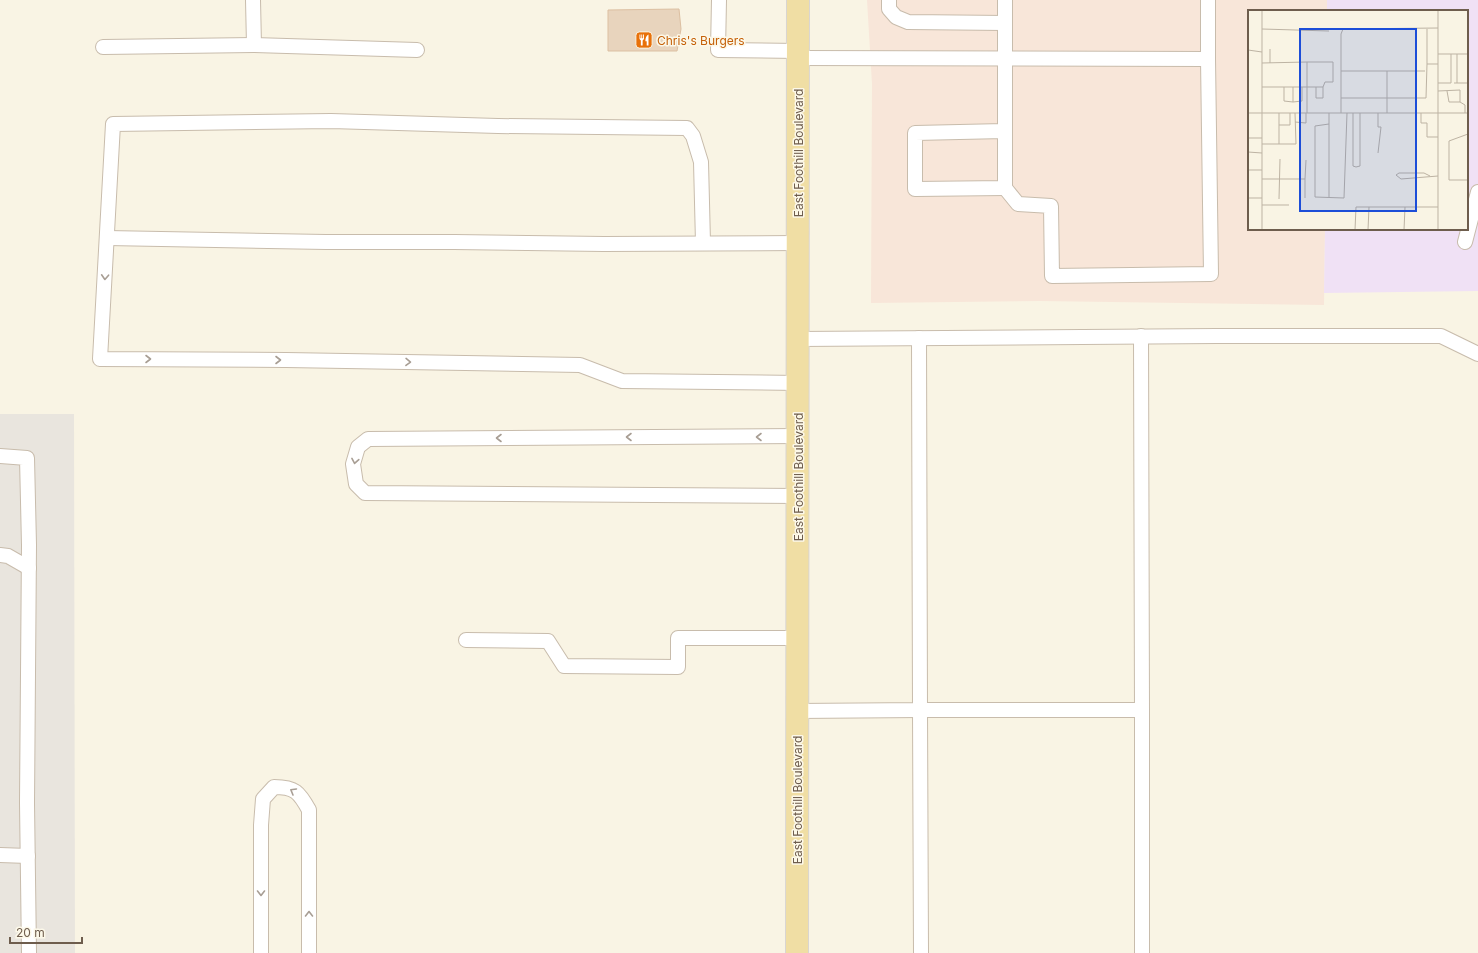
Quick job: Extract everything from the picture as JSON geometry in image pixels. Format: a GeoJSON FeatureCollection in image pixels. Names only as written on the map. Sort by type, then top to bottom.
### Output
{"type":"FeatureCollection","features":[{"type":"Feature","properties":{"kind":"main road","name":"East Foothill Boulevard"},"geometry":{"type":"LineString","coordinates":[[797,953],[798,0]]}},
{"type":"Feature","properties":{"kind":"lane"},"geometry":{"type":"LineString","coordinates":[[253,0],[254,45]]}},
{"type":"Feature","properties":{"kind":"lane"},"geometry":{"type":"LineString","coordinates":[[719,0],[718,50],[798,55],[1005,59],[1208,59]]}},
{"type":"Feature","properties":{"kind":"lane"},"geometry":{"type":"LineString","coordinates":[[889,0],[889,10],[896,17],[908,22],[1005,23]]}},
{"type":"Feature","properties":{"kind":"lane"},"geometry":{"type":"LineString","coordinates":[[1005,0],[1005,188],[1018,204],[1051,206],[1052,276],[1210,274],[1208,0]]}},
{"type":"Feature","properties":{"kind":"lane"},"geometry":{"type":"LineString","coordinates":[[103,47],[254,45],[417,50]]}},
{"type":"Feature","properties":{"kind":"lane"},"geometry":{"type":"LineString","coordinates":[[703,243],[701,162],[693,136],[687,128],[498,126],[331,121],[113,124],[100,359],[301,360],[580,365],[622,381],[798,383]]}},
{"type":"Feature","properties":{"kind":"lane"},"geometry":{"type":"LineString","coordinates":[[1004,131],[915,133],[915,189],[1005,188]]}},
{"type":"Feature","properties":{"kind":"lane"},"geometry":{"type":"LineString","coordinates":[[1465,242],[1478,192]]}},
{"type":"Feature","properties":{"kind":"lane"},"geometry":{"type":"LineString","coordinates":[[107,238],[318,242],[604,244],[798,243]]}},
{"type":"Feature","properties":{"kind":"lane"},"geometry":{"type":"LineString","coordinates":[[798,339],[1141,336],[1441,336],[1478,354]]}},
{"type":"Feature","properties":{"kind":"lane"},"geometry":{"type":"LineString","coordinates":[[1141,336],[1142,953]]}},
{"type":"Feature","properties":{"kind":"lane"},"geometry":{"type":"LineString","coordinates":[[919,338],[921,953]]}},
{"type":"Feature","properties":{"kind":"lane"},"geometry":{"type":"LineString","coordinates":[[798,436],[368,439],[358,447],[353,464],[356,484],[365,493],[798,496]]}},
{"type":"Feature","properties":{"kind":"lane"},"geometry":{"type":"LineString","coordinates":[[0,456],[27,458],[29,568],[29,953]]}},
{"type":"Feature","properties":{"kind":"lane"},"geometry":{"type":"LineString","coordinates":[[0,556],[8,556],[29,568]]}},
{"type":"Feature","properties":{"kind":"lane"},"geometry":{"type":"LineString","coordinates":[[466,640],[548,641],[564,666],[678,667],[678,638],[798,638]]}},
{"type":"Feature","properties":{"kind":"lane"},"geometry":{"type":"LineString","coordinates":[[797,710],[1142,710]]}},
{"type":"Feature","properties":{"kind":"lane"},"geometry":{"type":"LineString","coordinates":[[261,953],[261,825],[263,799],[274,787],[287,787],[301,796],[309,810],[309,953]]}},
{"type":"Feature","properties":{"kind":"lane"},"geometry":{"type":"LineString","coordinates":[[0,855],[28,856]]}},
{"type":"Feature","properties":{"kind":"shaded area"},"geometry":{"type":"Polygon","coordinates":[[[867,0],[1327,0],[1327,10],[1248,10],[1248,230],[1325,230],[1324,305],[1040,301],[871,303],[872,84],[867,0]]]}},
{"type":"Feature","properties":{"kind":"shaded area"},"geometry":{"type":"Polygon","coordinates":[[[1327,0],[1478,0],[1478,291],[1324,293],[1325,230],[1468,230],[1468,10],[1327,10],[1327,0]]]}},
{"type":"Feature","properties":{"kind":"shaded area"},"geometry":{"type":"Polygon","coordinates":[[[0,414],[74,414],[75,953],[0,953],[0,414]]]}},
{"type":"Feature","properties":{"kind":"building","name":"Chris's Burgers"},"geometry":{"type":"Polygon","coordinates":[[[679,9],[681,29],[677,51],[608,51],[608,10],[679,9]]]}},
{"type":"Feature","properties":{"kind":"place","name":"Chris's Burgers"},"geometry":{"type":"Point","coordinates":[644,40]}}]}
